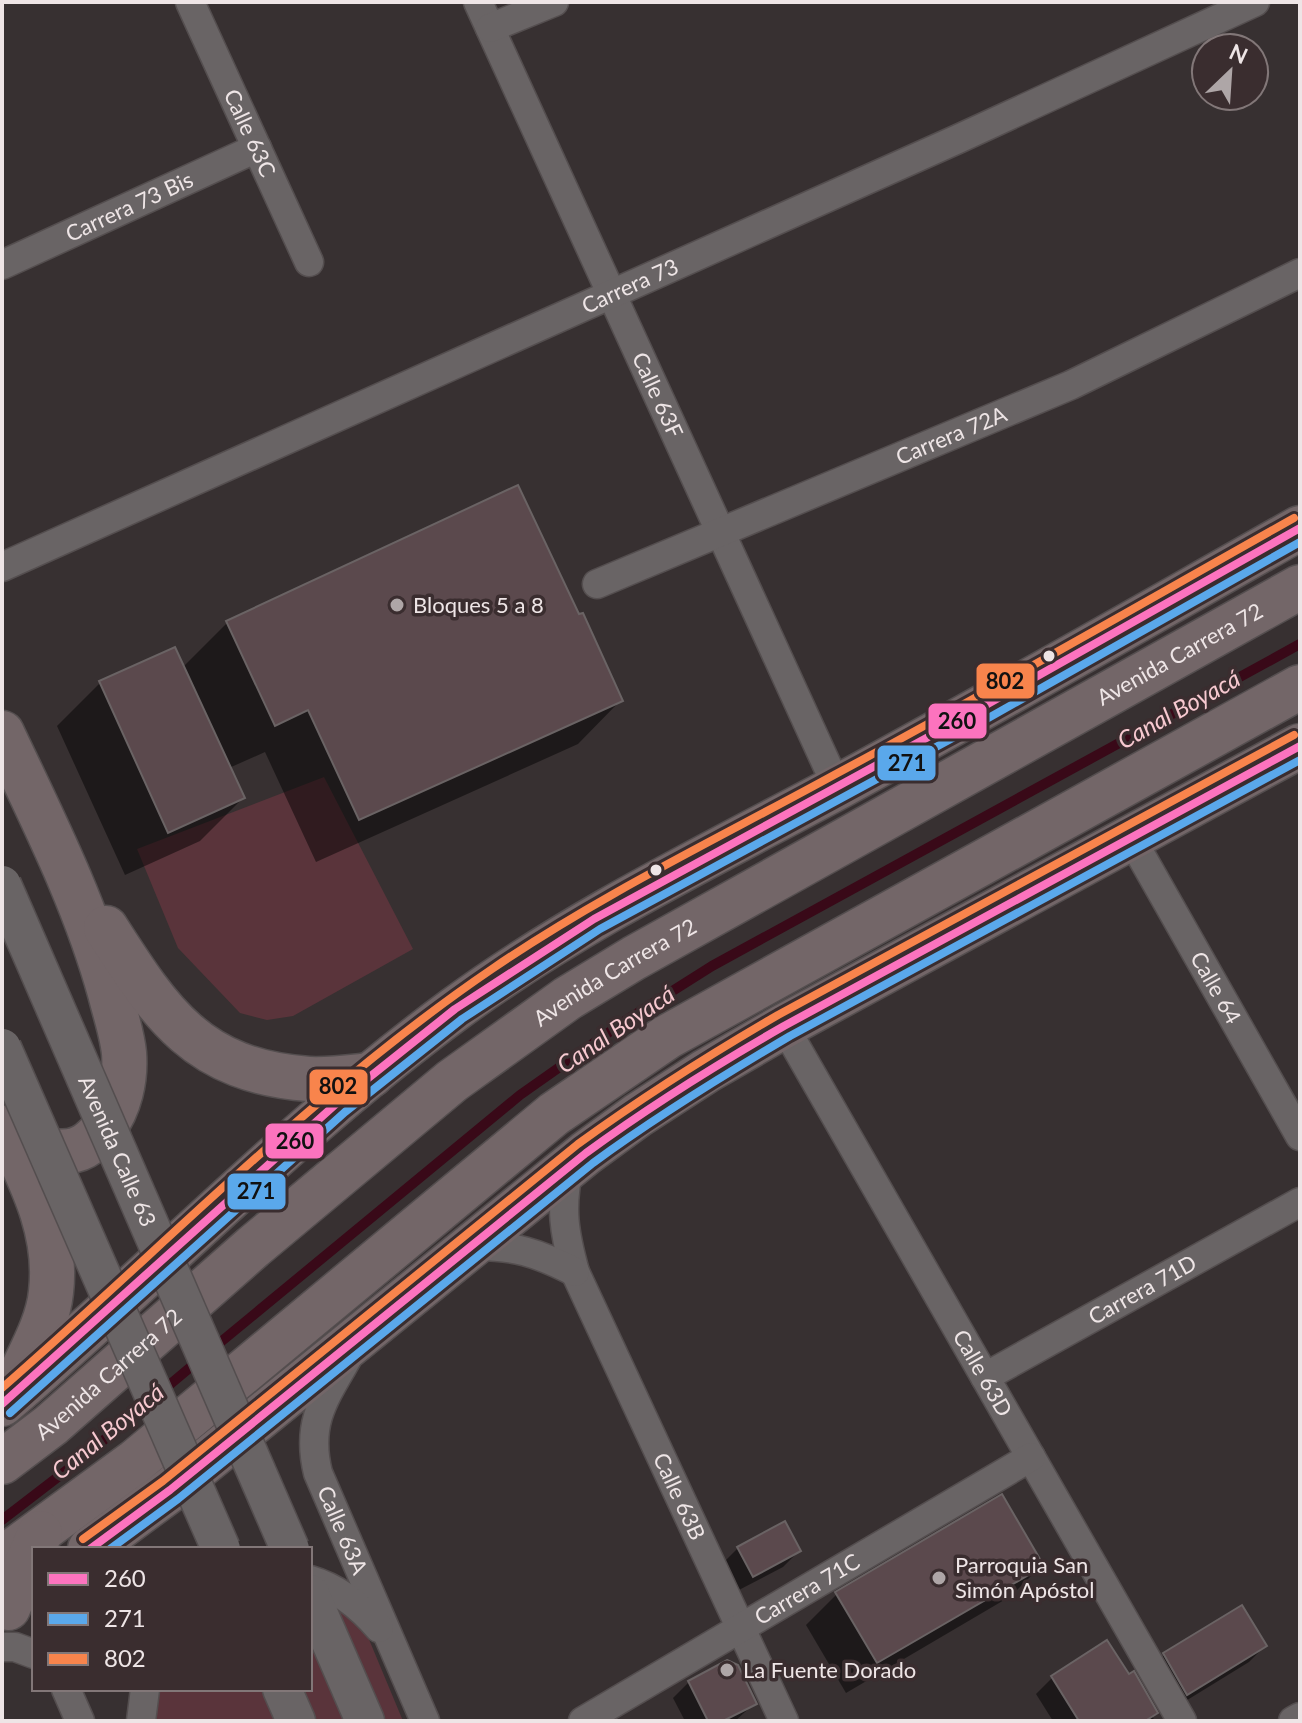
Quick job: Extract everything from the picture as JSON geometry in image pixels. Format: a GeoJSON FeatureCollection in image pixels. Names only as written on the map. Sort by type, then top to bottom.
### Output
{"type":"FeatureCollection","features":[{"type":"Feature","properties":{"kind":"highway"},"geometry":{"type":"LineString","coordinates":[[6,1401],[149,1275],[320,1116],[454,1010],[590,919],[837,787],[1300,528]]}},
{"type":"Feature","properties":{"kind":"highway","name":"Avenida Carrera 72"},"geometry":{"type":"LineString","coordinates":[[2,1462],[51,1425],[253,1247],[452,1081],[568,998],[634,958],[1300,587]]}},
{"type":"Feature","properties":{"kind":"highway"},"geometry":{"type":"LineString","coordinates":[[1042,673],[1186,653]]}},
{"type":"Feature","properties":{"kind":"highway"},"geometry":{"type":"LineString","coordinates":[[64,1533],[300,1327],[554,1114],[605,1077],[667,1037],[1300,687]]}},
{"type":"Feature","properties":{"kind":"highway"},"geometry":{"type":"LineString","coordinates":[[2,733],[91,931],[124,1052],[124,1076],[118,1102],[94,1141],[72,1151],[38,1151],[8,1132]]}},
{"type":"Feature","properties":{"kind":"highway"},"geometry":{"type":"LineString","coordinates":[[2,1559],[64,1533],[134,1518],[358,1341],[569,1167],[638,1115],[706,1071],[1300,746]]}},
{"type":"Feature","properties":{"kind":"highway"},"geometry":{"type":"LineString","coordinates":[[59,855],[147,991],[178,1028],[205,1049],[233,1063],[270,1074],[311,1079],[371,1075]]}},
{"type":"Feature","properties":{"kind":"highway"},"geometry":{"type":"LineString","coordinates":[[6,1401],[37,1338],[51,1294],[52,1265],[41,1206],[8,1132]]}},
{"type":"Feature","properties":{"kind":"highway"},"geometry":{"type":"LineString","coordinates":[[12,1614],[32,1583]]}},
{"type":"Feature","properties":{"kind":"main road","name":"Avenida Calle 63"},"geometry":{"type":"LineString","coordinates":[[2,885],[289,1547]]}},
{"type":"Feature","properties":{"kind":"main road"},"geometry":{"type":"LineString","coordinates":[[2,1048],[220,1547]]}},
{"type":"Feature","properties":{"kind":"main road"},"geometry":{"type":"LineString","coordinates":[[312,1599],[365,1721]]}},
{"type":"Feature","properties":{"kind":"main road"},"geometry":{"type":"LineString","coordinates":[[283,1691],[296,1721]]}},
{"type":"Feature","properties":{"kind":"street","name":"Calle 63C"},"geometry":{"type":"LineString","coordinates":[[190,2],[309,262]]}},
{"type":"Feature","properties":{"kind":"street","name":"Calle 63F"},"geometry":{"type":"LineString","coordinates":[[478,2],[837,787]]}},
{"type":"Feature","properties":{"kind":"street"},"geometry":{"type":"LineString","coordinates":[[490,28],[554,2]]}},
{"type":"Feature","properties":{"kind":"street","name":"Carrera 73"},"geometry":{"type":"LineString","coordinates":[[2,567],[958,139],[1255,2]]}},
{"type":"Feature","properties":{"kind":"street","name":"Carrera 73 Bis"},"geometry":{"type":"LineString","coordinates":[[2,265],[257,148]]}},
{"type":"Feature","properties":{"kind":"street","name":"Carrera 72A"},"geometry":{"type":"LineString","coordinates":[[597,584],[1071,385],[1300,273]]}},
{"type":"Feature","properties":{"kind":"street","name":"Calle 64"},"geometry":{"type":"LineString","coordinates":[[1131,838],[1300,1136]]}},
{"type":"Feature","properties":{"kind":"street","name":"Calle 63D"},"geometry":{"type":"LineString","coordinates":[[784,1026],[1182,1721]]}},
{"type":"Feature","properties":{"kind":"street","name":"Calle 63B"},"geometry":{"type":"LineString","coordinates":[[569,1167],[562,1219],[575,1272],[784,1721]]}},
{"type":"Feature","properties":{"kind":"street","name":"Carrera 71D"},"geometry":{"type":"LineString","coordinates":[[985,1377],[1300,1202]]}},
{"type":"Feature","properties":{"kind":"street"},"geometry":{"type":"LineString","coordinates":[[471,1246],[501,1245],[524,1249],[575,1272]]}},
{"type":"Feature","properties":{"kind":"street","name":"Calle 63A"},"geometry":{"type":"LineString","coordinates":[[358,1341],[319,1410],[312,1448],[318,1473],[425,1721]]}},
{"type":"Feature","properties":{"kind":"street","name":"Carrera 71C"},"geometry":{"type":"LineString","coordinates":[[583,1721],[1031,1457]]}},
{"type":"Feature","properties":{"kind":"street"},"geometry":{"type":"LineString","coordinates":[[312,1581],[345,1596],[365,1611],[390,1641]]}},
{"type":"Feature","properties":{"kind":"street"},"geometry":{"type":"LineString","coordinates":[[12,1614],[15,1647],[32,1653]]}},
{"type":"Feature","properties":{"kind":"street"},"geometry":{"type":"LineString","coordinates":[[67,1691],[80,1721]]}},
{"type":"Feature","properties":{"kind":"street"},"geometry":{"type":"LineString","coordinates":[[141,1721],[145,1691]]}},
{"type":"Feature","properties":{"kind":"street"},"geometry":{"type":"LineString","coordinates":[[1293,1721],[1300,1717]]}},
{"type":"Feature","properties":{"kind":"shaded area"},"geometry":{"type":"Polygon","coordinates":[[[324,777],[413,949],[293,1016],[267,1020],[240,1013],[178,948],[137,849],[324,777]]]}},
{"type":"Feature","properties":{"kind":"shaded area"},"geometry":{"type":"Polygon","coordinates":[[[312,1597],[346,1615],[368,1637],[403,1721],[155,1721],[157,1691],[312,1691],[312,1597]]]}},
{"type":"Feature","properties":{"kind":"building"},"geometry":{"type":"Polygon","coordinates":[[[518,485],[579,614],[583,613],[623,701],[359,820],[308,710],[275,726],[226,621],[518,485]]]}},
{"type":"Feature","properties":{"kind":"building"},"geometry":{"type":"Polygon","coordinates":[[[175,647],[245,798],[168,833],[99,681],[175,647]]]}},
{"type":"Feature","properties":{"kind":"building","name":"Parroquia San Simón Apóstol"},"geometry":{"type":"Polygon","coordinates":[[[1002,1494],[1044,1566],[877,1663],[835,1592],[1002,1494]]]}},
{"type":"Feature","properties":{"kind":"building"},"geometry":{"type":"Polygon","coordinates":[[[785,1521],[801,1551],[753,1577],[737,1547],[785,1521]]]}},
{"type":"Feature","properties":{"kind":"building"},"geometry":{"type":"Polygon","coordinates":[[[1242,1605],[1267,1646],[1187,1695],[1163,1653],[1242,1605]]]}},
{"type":"Feature","properties":{"kind":"building"},"geometry":{"type":"Polygon","coordinates":[[[1107,1640],[1129,1674],[1134,1671],[1158,1713],[1145,1721],[1079,1721],[1051,1676],[1107,1640]]]}},
{"type":"Feature","properties":{"kind":"building"},"geometry":{"type":"Polygon","coordinates":[[[727,1660],[738,1665],[757,1704],[723,1721],[708,1721],[688,1681],[727,1660]]]}},
{"type":"Feature","properties":{"kind":"waterway","name":"Canal Boyacá"},"geometry":{"type":"LineString","coordinates":[[211,1350],[520,1095],[625,1021],[712,966],[1300,644]]}},
{"type":"Feature","properties":{"kind":"waterway","name":"Canal Boyacá"},"geometry":{"type":"LineString","coordinates":[[2,1520],[80,1460],[199,1360]]}},
{"type":"Feature","properties":{"kind":"transit line","name":"802"},"geometry":{"type":"LineString","coordinates":[[2,1388],[301,1118],[426,1016],[492,969],[617,892],[950,712],[1294,518]]}},
{"type":"Feature","properties":{"kind":"transit line","name":"260"},"geometry":{"type":"LineString","coordinates":[[2,1404],[337,1103],[455,1009],[594,919],[954,723],[1300,528]]}},
{"type":"Feature","properties":{"kind":"transit line","name":"271"},"geometry":{"type":"LineString","coordinates":[[10,1413],[345,1112],[462,1019],[600,929],[960,734],[1300,542]]}},
{"type":"Feature","properties":{"kind":"transit line","name":"802"},"geometry":{"type":"LineString","coordinates":[[83,1539],[163,1481],[578,1144],[652,1093],[778,1015],[1294,735]]}},
{"type":"Feature","properties":{"kind":"transit line","name":"260"},"geometry":{"type":"LineString","coordinates":[[93,1547],[170,1490],[586,1153],[659,1102],[784,1026],[1300,746]]}},
{"type":"Feature","properties":{"kind":"transit line","name":"271"},"geometry":{"type":"LineString","coordinates":[[113,1547],[178,1499],[593,1163],[666,1113],[790,1036],[1300,760]]}},
{"type":"Feature","properties":{"kind":"place","name":"Bloques 5 a 8"},"geometry":{"type":"Point","coordinates":[397,605]}},
{"type":"Feature","properties":{"kind":"place","name":"Parroquia San Simón Apóstol"},"geometry":{"type":"Point","coordinates":[939,1578]}},
{"type":"Feature","properties":{"kind":"place","name":"La Fuente Dorado"},"geometry":{"type":"Point","coordinates":[727,1670]}}]}
